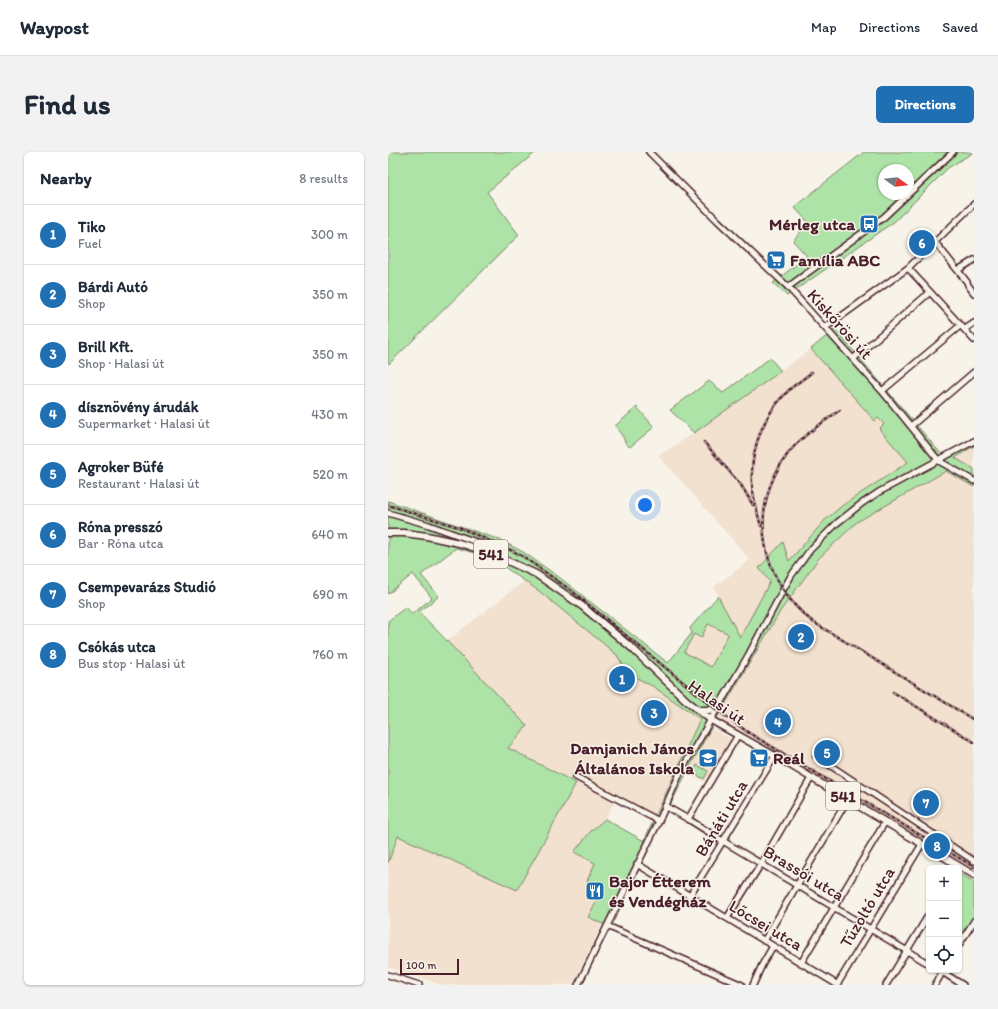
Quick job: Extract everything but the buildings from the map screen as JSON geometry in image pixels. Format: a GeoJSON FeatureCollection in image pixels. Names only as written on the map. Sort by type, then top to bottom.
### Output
{"type":"FeatureCollection","features":[{"type":"Feature","properties":{"kind":"main road","name":"Halasi út"},"geometry":{"type":"LineString","coordinates":[[388,533],[404,533],[427,536],[459,543],[501,558],[536,574],[582,606],[632,649],[698,710],[712,720],[848,799],[954,865]]}},
{"type":"Feature","properties":{"kind":"main road"},"geometry":{"type":"LineString","coordinates":[[698,710],[709,710],[720,705]]}},
{"type":"Feature","properties":{"kind":"main road","name":"Halasi út"},"geometry":{"type":"LineString","coordinates":[[962,869],[974,875]]}},
{"type":"Feature","properties":{"kind":"street","name":"Kiskőrösi út"},"geometry":{"type":"LineString","coordinates":[[649,152],[692,196],[788,287],[882,391],[939,461],[974,481]]}},
{"type":"Feature","properties":{"kind":"street"},"geometry":{"type":"LineString","coordinates":[[788,287],[884,217],[953,152]]}},
{"type":"Feature","properties":{"kind":"street"},"geometry":{"type":"LineString","coordinates":[[825,328],[908,268],[974,204]]}},
{"type":"Feature","properties":{"kind":"street"},"geometry":{"type":"LineString","coordinates":[[935,242],[973,291]]}},
{"type":"Feature","properties":{"kind":"street"},"geometry":{"type":"LineString","coordinates":[[958,270],[974,260]]}},
{"type":"Feature","properties":{"kind":"street"},"geometry":{"type":"LineString","coordinates":[[908,268],[974,340]]}},
{"type":"Feature","properties":{"kind":"street"},"geometry":{"type":"LineString","coordinates":[[853,359],[930,292]]}},
{"type":"Feature","properties":{"kind":"street"},"geometry":{"type":"LineString","coordinates":[[965,329],[974,322]]}},
{"type":"Feature","properties":{"kind":"street"},"geometry":{"type":"LineString","coordinates":[[882,391],[961,325]]}},
{"type":"Feature","properties":{"kind":"street"},"geometry":{"type":"LineString","coordinates":[[911,426],[974,372]]}},
{"type":"Feature","properties":{"kind":"street"},"geometry":{"type":"LineString","coordinates":[[578,985],[681,771],[712,720],[791,576],[810,550],[837,523],[861,504],[879,492],[974,441]]}},
{"type":"Feature","properties":{"kind":"street"},"geometry":{"type":"LineString","coordinates":[[388,513],[429,525],[482,544]]}},
{"type":"Feature","properties":{"kind":"street"},"geometry":{"type":"LineString","coordinates":[[688,818],[738,735]]}},
{"type":"Feature","properties":{"kind":"street","name":"Bánáti utca"},"geometry":{"type":"LineString","coordinates":[[690,895],[775,756]]}},
{"type":"Feature","properties":{"kind":"street"},"geometry":{"type":"LineString","coordinates":[[816,756],[974,861]]}},
{"type":"Feature","properties":{"kind":"street"},"geometry":{"type":"LineString","coordinates":[[576,777],[658,821]]}},
{"type":"Feature","properties":{"kind":"street"},"geometry":{"type":"LineString","coordinates":[[727,918],[761,864],[811,778]]}},
{"type":"Feature","properties":{"kind":"street"},"geometry":{"type":"LineString","coordinates":[[764,941],[848,799]]}},
{"type":"Feature","properties":{"kind":"street","name":"Brassói utca"},"geometry":{"type":"LineString","coordinates":[[665,806],[688,818],[797,886],[926,962]]}},
{"type":"Feature","properties":{"kind":"street"},"geometry":{"type":"LineString","coordinates":[[802,963],[885,822]]}},
{"type":"Feature","properties":{"kind":"street","name":"Tűzoltó utca"},"geometry":{"type":"LineString","coordinates":[[838,985],[922,844]]}},
{"type":"Feature","properties":{"kind":"street","name":"Lőcsei utca"},"geometry":{"type":"LineString","coordinates":[[637,864],[838,985]]}},
{"type":"Feature","properties":{"kind":"street"},"geometry":{"type":"LineString","coordinates":[[886,985],[926,919]]}},
{"type":"Feature","properties":{"kind":"street"},"geometry":{"type":"LineString","coordinates":[[962,936],[974,921]]}},
{"type":"Feature","properties":{"kind":"street"},"geometry":{"type":"LineString","coordinates":[[607,926],[742,985]]}},
{"type":"Feature","properties":{"kind":"street"},"geometry":{"type":"LineString","coordinates":[[753,985],[773,946]]}},
{"type":"Feature","properties":{"kind":"street"},"geometry":{"type":"LineString","coordinates":[[935,985],[941,973]]}},
{"type":"Feature","properties":{"kind":"street"},"geometry":{"type":"LineString","coordinates":[[945,973],[963,985]]}},
{"type":"Feature","properties":{"kind":"street"},"geometry":{"type":"LineString","coordinates":[[388,975],[419,985]]}},
{"type":"Feature","properties":{"kind":"shaded area"},"geometry":{"type":"Polygon","coordinates":[[[811,349],[875,421],[878,418],[885,424],[879,429],[909,462],[843,505],[825,520],[789,561],[783,542],[771,582],[740,638],[714,587],[750,560],[658,456],[694,433],[811,349]]]}},
{"type":"Feature","properties":{"kind":"shaded area"},"geometry":{"type":"Polygon","coordinates":[[[974,446],[974,469],[954,458],[974,446]]]}},
{"type":"Feature","properties":{"kind":"shaded area"},"geometry":{"type":"Polygon","coordinates":[[[946,471],[974,487],[974,870],[717,719],[781,610],[819,558],[857,522],[946,471]]]}},
{"type":"Feature","properties":{"kind":"shaded area"},"geometry":{"type":"Polygon","coordinates":[[[524,581],[539,591],[617,655],[624,667],[635,677],[654,687],[700,719],[656,816],[619,794],[605,819],[591,831],[574,852],[596,863],[603,889],[588,917],[602,924],[573,985],[442,985],[388,967],[388,863],[398,836],[517,890],[576,782],[508,748],[526,726],[447,641],[524,581]]]}},
{"type":"Feature","properties":{"kind":"shaded area"},"geometry":{"type":"Polygon","coordinates":[[[708,623],[727,633],[728,635],[711,667],[684,652],[694,634],[708,623]]]}},
{"type":"Feature","properties":{"kind":"shaded area","name":"Damjanich János Általános Iskola"},"geometry":{"type":"Polygon","coordinates":[[[711,728],[731,739],[707,783],[687,772],[711,728]]]}},
{"type":"Feature","properties":{"kind":"green space"},"geometry":{"type":"Polygon","coordinates":[[[388,152],[536,152],[487,192],[519,235],[389,364],[388,362],[388,152]]]}},
{"type":"Feature","properties":{"kind":"green space"},"geometry":{"type":"Polygon","coordinates":[[[864,152],[974,152],[948,168],[895,221],[787,296],[773,283],[807,256],[793,241],[808,222],[794,207],[864,152]]]}},
{"type":"Feature","properties":{"kind":"green space"},"geometry":{"type":"Polygon","coordinates":[[[835,329],[942,455],[974,438],[974,446],[955,458],[974,469],[974,487],[946,471],[857,522],[819,558],[781,610],[711,728],[687,772],[609,927],[588,917],[603,889],[587,881],[595,863],[574,852],[591,831],[605,819],[644,841],[700,719],[654,687],[635,677],[624,667],[617,655],[539,591],[490,557],[456,548],[421,575],[439,596],[419,612],[527,726],[508,748],[576,783],[517,890],[398,836],[388,863],[388,621],[406,607],[412,614],[432,598],[413,574],[388,594],[388,501],[500,540],[523,552],[559,577],[668,663],[692,633],[690,628],[718,596],[740,637],[770,582],[759,568],[783,542],[789,561],[825,520],[843,505],[908,462],[879,429],[884,424],[878,418],[875,421],[811,349],[835,329]],[[708,624],[701,638],[694,634],[684,652],[711,667],[728,635],[727,633],[708,624]]]}},
{"type":"Feature","properties":{"kind":"green space"},"geometry":{"type":"Polygon","coordinates":[[[770,358],[781,371],[694,433],[670,410],[709,381],[723,393],[770,358]]]}},
{"type":"Feature","properties":{"kind":"green space"},"geometry":{"type":"Polygon","coordinates":[[[637,407],[654,427],[630,447],[626,444],[615,426],[637,407]]]}},
{"type":"Feature","properties":{"kind":"green space"},"geometry":{"type":"Polygon","coordinates":[[[697,765],[708,771],[704,779],[693,773],[697,765]]]}},
{"type":"Feature","properties":{"kind":"green space"},"geometry":{"type":"Polygon","coordinates":[[[962,875],[974,882],[974,916],[964,933],[962,933],[962,875]]]}},
{"type":"Feature","properties":{"kind":"railway"},"geometry":{"type":"LineString","coordinates":[[761,526],[754,500],[752,484],[753,457],[756,444],[766,420],[781,398],[812,372]]}},
{"type":"Feature","properties":{"kind":"railway"},"geometry":{"type":"LineString","coordinates":[[840,410],[799,442],[787,455],[774,476],[766,499],[763,521],[765,544],[771,566],[781,587],[795,606],[813,622],[974,720]]}},
{"type":"Feature","properties":{"kind":"railway"},"geometry":{"type":"LineString","coordinates":[[704,442],[741,485],[753,505]]}},
{"type":"Feature","properties":{"kind":"railway"},"geometry":{"type":"LineString","coordinates":[[388,505],[461,528],[525,558],[572,591],[717,710],[749,733],[974,867]]}},
{"type":"Feature","properties":{"kind":"railway"},"geometry":{"type":"LineString","coordinates":[[893,692],[974,742]]}},
{"type":"Feature","properties":{"kind":"place","name":"Mérleg utca"},"geometry":{"type":"Point","coordinates":[869,224]}},
{"type":"Feature","properties":{"kind":"place","name":"Róna presszó"},"geometry":{"type":"Point","coordinates":[922,243]}},
{"type":"Feature","properties":{"kind":"place","name":"Família ABC"},"geometry":{"type":"Point","coordinates":[776,260]}},
{"type":"Feature","properties":{"kind":"place","name":"Bárdi Autó"},"geometry":{"type":"Point","coordinates":[801,637]}},
{"type":"Feature","properties":{"kind":"place","name":"Tiko"},"geometry":{"type":"Point","coordinates":[622,679]}},
{"type":"Feature","properties":{"kind":"place","name":"Brill Kft."},"geometry":{"type":"Point","coordinates":[654,713]}},
{"type":"Feature","properties":{"kind":"place","name":"dísznövény árudák"},"geometry":{"type":"Point","coordinates":[778,722]}},
{"type":"Feature","properties":{"kind":"place","name":"Agroker Büfé"},"geometry":{"type":"Point","coordinates":[827,753]}},
{"type":"Feature","properties":{"kind":"place","name":"Damjanich János Általános Iskola"},"geometry":{"type":"Point","coordinates":[708,758]}},
{"type":"Feature","properties":{"kind":"place","name":"Reál"},"geometry":{"type":"Point","coordinates":[759,758]}},
{"type":"Feature","properties":{"kind":"place","name":"Csempevarázs Studió"},"geometry":{"type":"Point","coordinates":[926,803]}},
{"type":"Feature","properties":{"kind":"place","name":"Csókás utca"},"geometry":{"type":"Point","coordinates":[937,846]}},
{"type":"Feature","properties":{"kind":"place","name":"Bajor Étterem és Vendégház"},"geometry":{"type":"Point","coordinates":[595,891]}}]}
